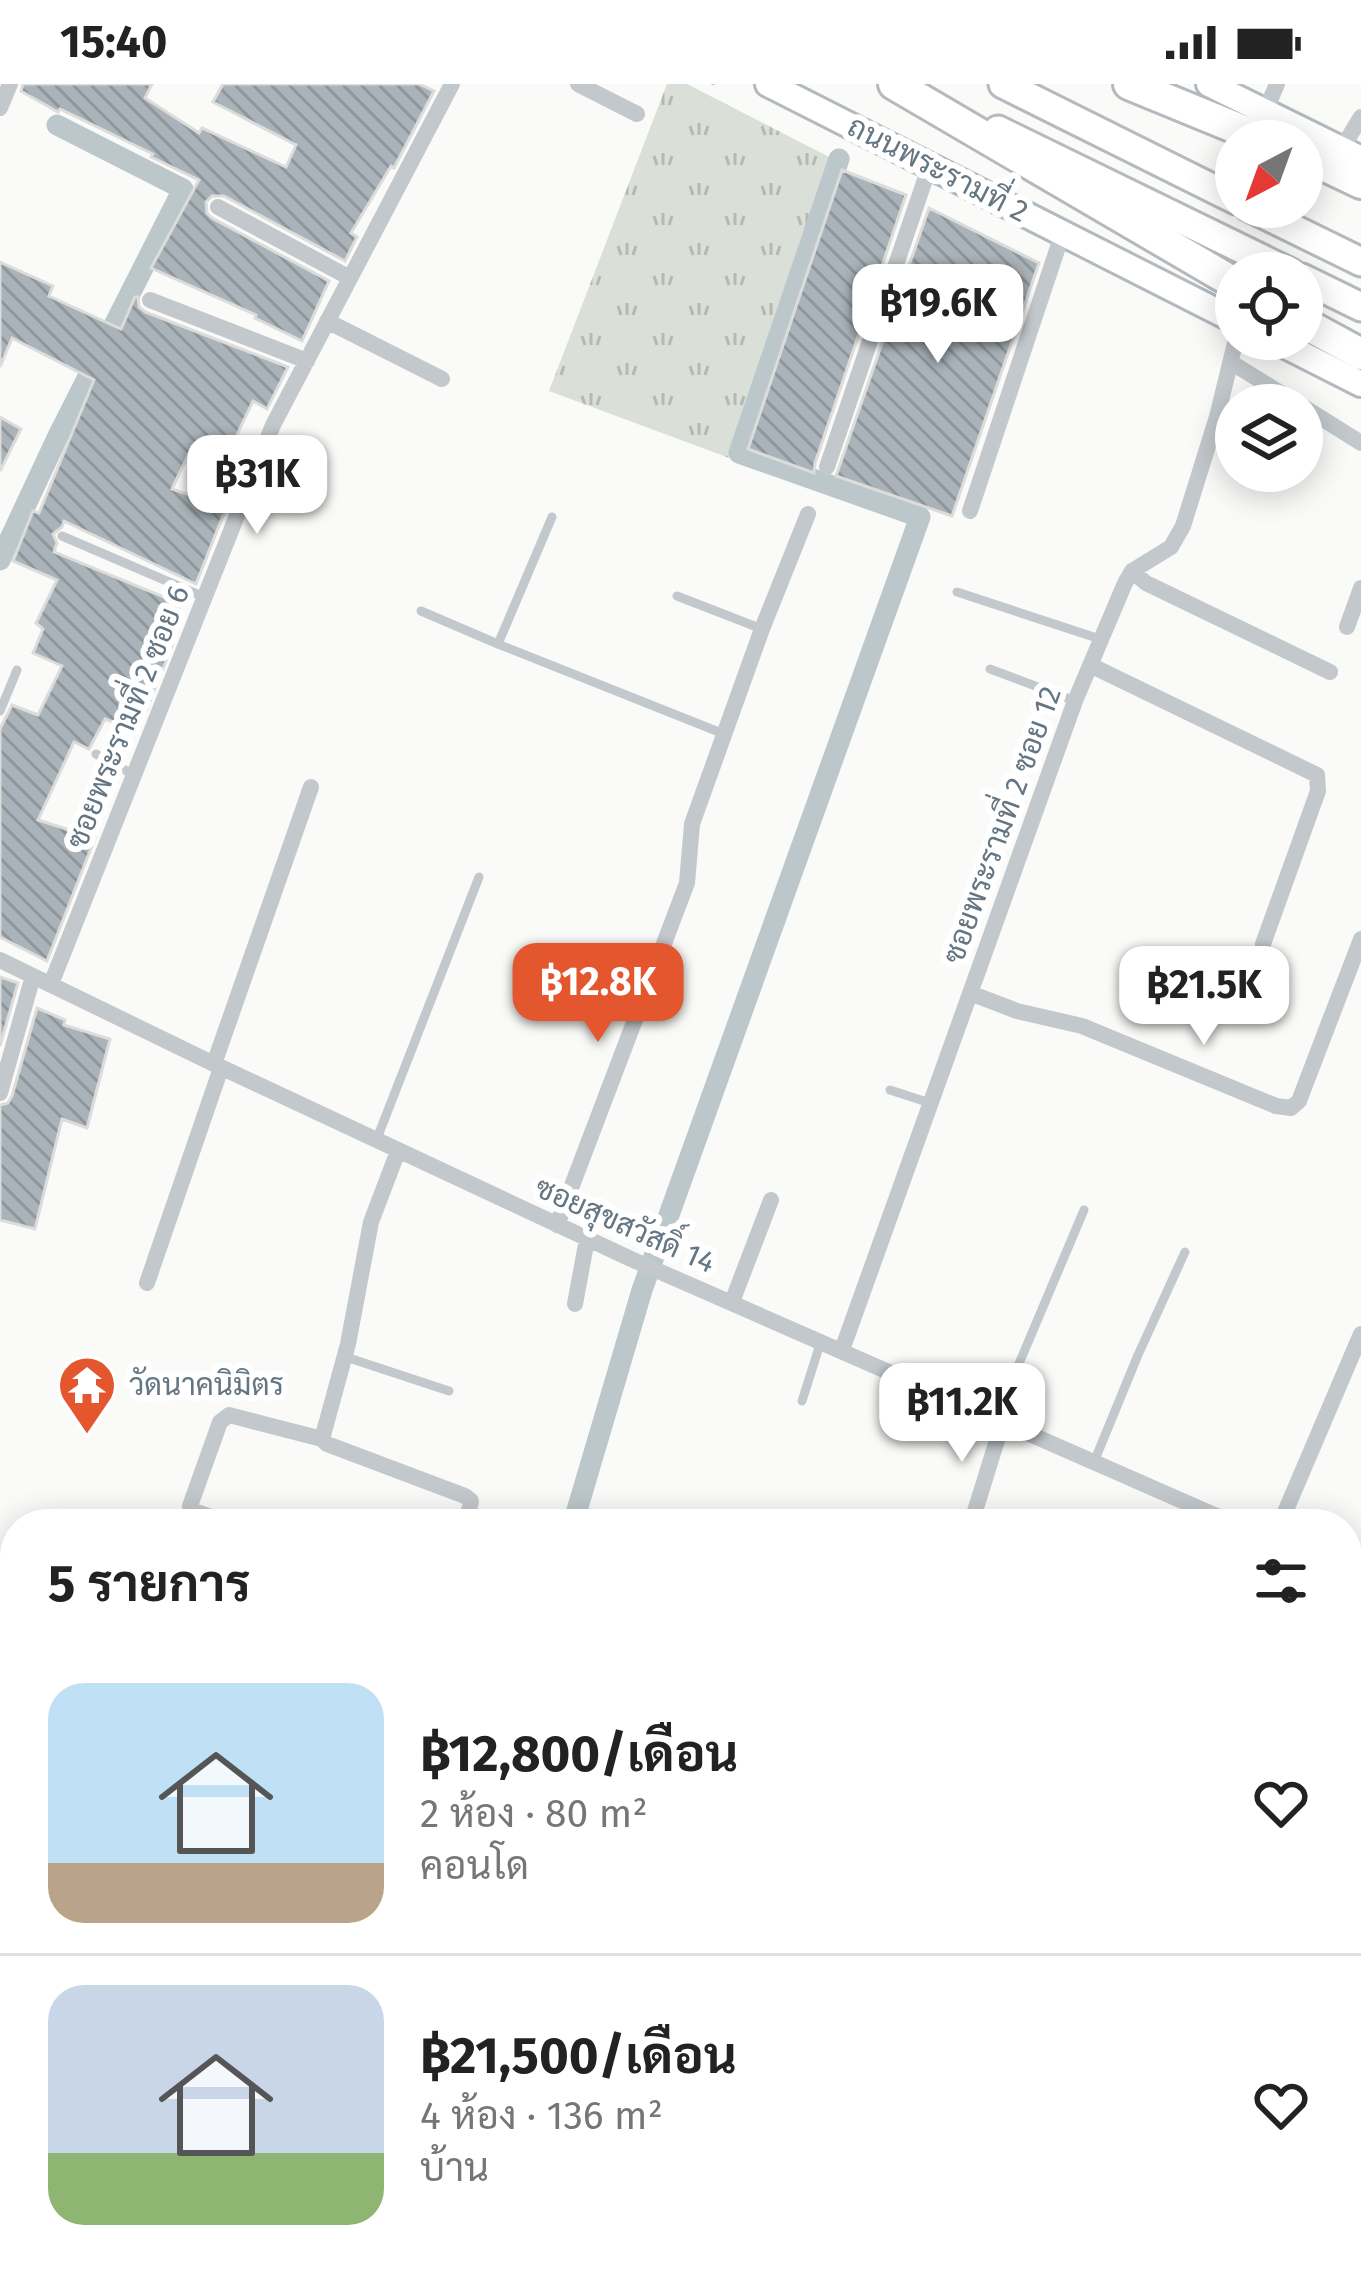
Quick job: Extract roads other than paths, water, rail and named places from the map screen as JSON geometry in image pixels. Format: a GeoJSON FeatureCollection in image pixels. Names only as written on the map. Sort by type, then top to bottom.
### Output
{"type":"FeatureCollection","features":[{"type":"Feature","properties":{"kind":"highway"},"geometry":{"type":"LineString","coordinates":[[898,84],[1215,272]]}},
{"type":"Feature","properties":{"kind":"highway"},"geometry":{"type":"LineString","coordinates":[[1129,84],[1237,120]]}},
{"type":"Feature","properties":{"kind":"highway"},"geometry":{"type":"LineString","coordinates":[[1160,84],[1244,120]]}},
{"type":"Feature","properties":{"kind":"highway"},"geometry":{"type":"LineString","coordinates":[[1326,156],[1361,183]]}},
{"type":"Feature","properties":{"kind":"highway"},"geometry":{"type":"LineString","coordinates":[[1323,334],[1361,354]]}},
{"type":"Feature","properties":{"kind":"main road","name":"ถนนพระรามที่ 2"},"geometry":{"type":"LineString","coordinates":[[768,84],[1215,310]]}},
{"type":"Feature","properties":{"kind":"main road","name":"ถนนพระรามที่ 2"},"geometry":{"type":"LineString","coordinates":[[898,84],[1247,252]]}},
{"type":"Feature","properties":{"kind":"main road"},"geometry":{"type":"LineString","coordinates":[[1003,84],[1215,190]]}},
{"type":"Feature","properties":{"kind":"main road"},"geometry":{"type":"LineString","coordinates":[[1209,84],[1256,120]]}},
{"type":"Feature","properties":{"kind":"main road"},"geometry":{"type":"LineString","coordinates":[[1292,228],[1361,262]]}},
{"type":"Feature","properties":{"kind":"main road"},"geometry":{"type":"LineString","coordinates":[[1323,288],[1361,307]]}},
{"type":"Feature","properties":{"kind":"main road"},"geometry":{"type":"LineString","coordinates":[[1314,360],[1361,384]]}},
{"type":"Feature","properties":{"kind":"street"},"geometry":{"type":"LineString","coordinates":[[0,108],[10,84]]}},
{"type":"Feature","properties":{"kind":"street","name":"ซอยพระรามที่ 2 ซอย 6"},"geometry":{"type":"LineString","coordinates":[[51,984],[273,424],[452,84]]}},
{"type":"Feature","properties":{"kind":"street"},"geometry":{"type":"LineString","coordinates":[[578,84],[637,114]]}},
{"type":"Feature","properties":{"kind":"street"},"geometry":{"type":"LineString","coordinates":[[1272,120],[1277,84]]}},
{"type":"Feature","properties":{"kind":"street"},"geometry":{"type":"LineString","coordinates":[[1326,156],[1361,117]]}},
{"type":"Feature","properties":{"kind":"street"},"geometry":{"type":"LineString","coordinates":[[827,467],[930,165]]}},
{"type":"Feature","properties":{"kind":"street"},"geometry":{"type":"LineString","coordinates":[[218,207],[350,278]]}},
{"type":"Feature","properties":{"kind":"street"},"geometry":{"type":"LineString","coordinates":[[970,511],[1063,232]]}},
{"type":"Feature","properties":{"kind":"street"},"geometry":{"type":"LineString","coordinates":[[150,300],[307,361]]}},
{"type":"Feature","properties":{"kind":"street"},"geometry":{"type":"LineString","coordinates":[[328,321],[442,380]]}},
{"type":"Feature","properties":{"kind":"street","name":"ซอยพระรามที่ 2 ซอย 12"},"geometry":{"type":"LineString","coordinates":[[842,1351],[1075,700],[1132,572],[1171,547],[1183,526],[1232,360]]}},
{"type":"Feature","properties":{"kind":"street"},"geometry":{"type":"LineString","coordinates":[[1232,363],[1266,384]]}},
{"type":"Feature","properties":{"kind":"street"},"geometry":{"type":"LineString","coordinates":[[1323,419],[1361,442]]}},
{"type":"Feature","properties":{"kind":"street"},"geometry":{"type":"LineString","coordinates":[[557,1225],[688,883],[692,824],[808,514]]}},
{"type":"Feature","properties":{"kind":"street"},"geometry":{"type":"LineString","coordinates":[[1132,572],[1330,672]]}},
{"type":"Feature","properties":{"kind":"street"},"geometry":{"type":"LineString","coordinates":[[1347,627],[1361,588]]}},
{"type":"Feature","properties":{"kind":"street"},"geometry":{"type":"LineString","coordinates":[[1090,665],[1317,776],[1318,791],[1263,944]]}},
{"type":"Feature","properties":{"kind":"street"},"geometry":{"type":"LineString","coordinates":[[147,1283],[311,787]]}},
{"type":"Feature","properties":{"kind":"street"},"geometry":{"type":"LineString","coordinates":[[970,993],[1082,1027],[1291,1108],[1299,1101],[1361,939]]}},
{"type":"Feature","properties":{"kind":"street","name":"ซอยสุขสวัสดิ์ 14"},"geometry":{"type":"LineString","coordinates":[[0,960],[587,1240],[1201,1509]]}},
{"type":"Feature","properties":{"kind":"street"},"geometry":{"type":"LineString","coordinates":[[0,1093],[33,976]]}},
{"type":"Feature","properties":{"kind":"street"},"geometry":{"type":"LineString","coordinates":[[322,1439],[345,1357],[371,1222],[398,1151]]}},
{"type":"Feature","properties":{"kind":"street"},"geometry":{"type":"LineString","coordinates":[[732,1302],[771,1200]]}},
{"type":"Feature","properties":{"kind":"street"},"geometry":{"type":"LineString","coordinates":[[575,1304],[587,1240]]}},
{"type":"Feature","properties":{"kind":"street"},"geometry":{"type":"LineString","coordinates":[[1286,1509],[1361,1334]]}},
{"type":"Feature","properties":{"kind":"street"},"geometry":{"type":"LineString","coordinates":[[192,1509],[220,1422],[230,1415],[322,1439],[465,1496],[471,1509]]}},
{"type":"Feature","properties":{"kind":"street"},"geometry":{"type":"LineString","coordinates":[[975,1509],[999,1420]]}},
{"type":"Feature","properties":{"kind":"lane"},"geometry":{"type":"LineString","coordinates":[[497,644],[552,517]]}},
{"type":"Feature","properties":{"kind":"lane"},"geometry":{"type":"LineString","coordinates":[[62,536],[205,597]]}},
{"type":"Feature","properties":{"kind":"lane"},"geometry":{"type":"LineString","coordinates":[[957,592],[1100,639]]}},
{"type":"Feature","properties":{"kind":"lane"},"geometry":{"type":"LineString","coordinates":[[677,596],[762,629]]}},
{"type":"Feature","properties":{"kind":"lane"},"geometry":{"type":"LineString","coordinates":[[422,611],[724,734]]}},
{"type":"Feature","properties":{"kind":"lane"},"geometry":{"type":"LineString","coordinates":[[990,669],[1075,700]]}},
{"type":"Feature","properties":{"kind":"lane"},"geometry":{"type":"LineString","coordinates":[[0,711],[17,670]]}},
{"type":"Feature","properties":{"kind":"lane"},"geometry":{"type":"LineString","coordinates":[[96,754],[134,775]]}},
{"type":"Feature","properties":{"kind":"lane"},"geometry":{"type":"LineString","coordinates":[[376,1141],[478,877]]}},
{"type":"Feature","properties":{"kind":"lane"},"geometry":{"type":"LineString","coordinates":[[890,1090],[931,1103]]}},
{"type":"Feature","properties":{"kind":"lane"},"geometry":{"type":"LineString","coordinates":[[999,1420],[1084,1210]]}},
{"type":"Feature","properties":{"kind":"lane"},"geometry":{"type":"LineString","coordinates":[[1094,1462],[1185,1252]]}},
{"type":"Feature","properties":{"kind":"lane"},"geometry":{"type":"LineString","coordinates":[[802,1401],[820,1341]]}},
{"type":"Feature","properties":{"kind":"lane"},"geometry":{"type":"LineString","coordinates":[[345,1357],[449,1391]]}},
{"type":"Feature","properties":{"kind":"waterway"},"geometry":{"type":"LineString","coordinates":[[0,560],[183,189],[57,125]]}},
{"type":"Feature","properties":{"kind":"waterway"},"geometry":{"type":"LineString","coordinates":[[577,1509],[642,1290],[920,517],[739,453],[839,159]]}},
{"type":"Feature","properties":{"kind":"place","name":"วัดนาคนิมิตร"},"geometry":{"type":"Point","coordinates":[87,1436]}}]}
